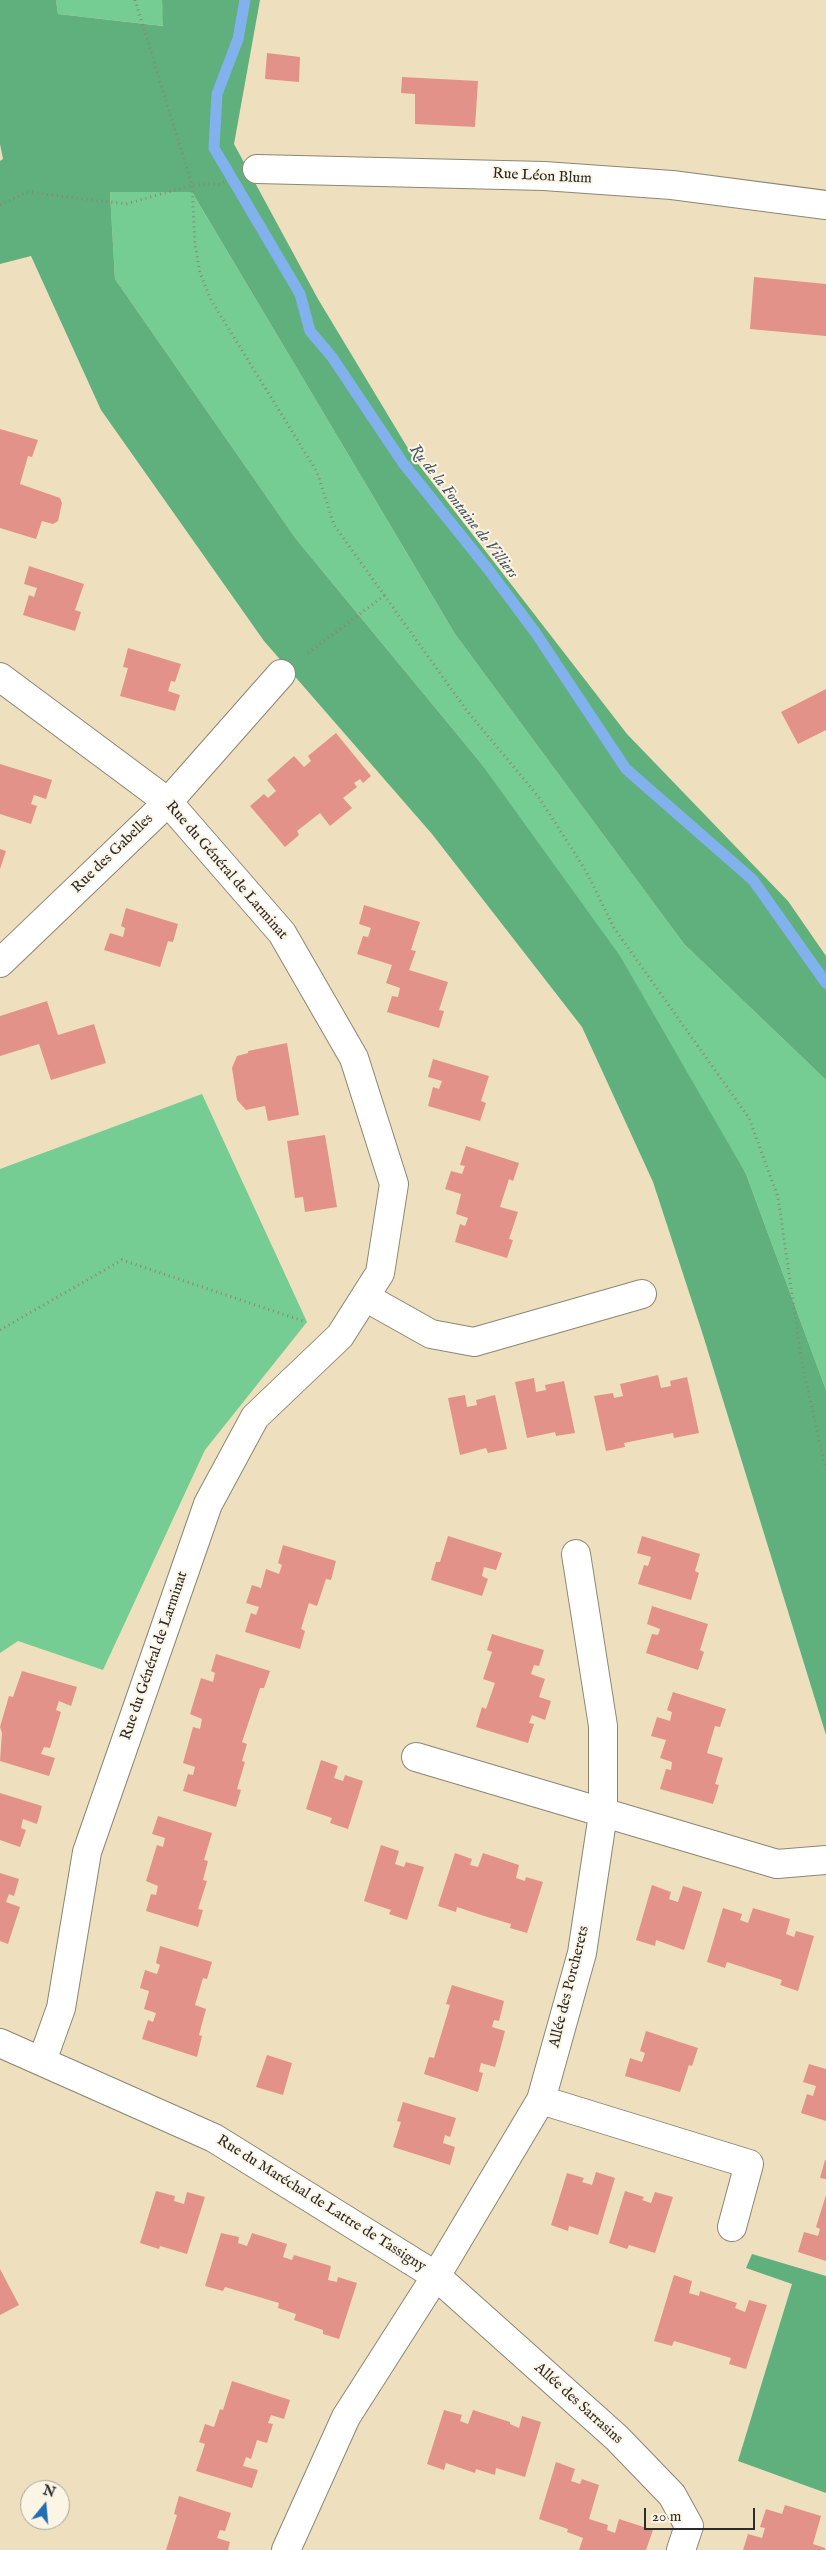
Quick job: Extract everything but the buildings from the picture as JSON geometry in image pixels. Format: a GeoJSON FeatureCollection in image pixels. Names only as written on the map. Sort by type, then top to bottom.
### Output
{"type":"FeatureCollection","features":[{"type":"Feature","properties":{"kind":"street","name":"Rue Léon Blum"},"geometry":{"type":"LineString","coordinates":[[257,168],[544,176],[672,185],[826,205]]}},
{"type":"Feature","properties":{"kind":"street","name":"Rue des Gabelles"},"geometry":{"type":"LineString","coordinates":[[0,963],[168,802],[281,674]]}},
{"type":"Feature","properties":{"kind":"street","name":"Rue du Général de Larminat"},"geometry":{"type":"LineString","coordinates":[[0,677],[168,802],[282,933],[354,1058],[394,1184],[380,1273],[340,1336],[255,1417],[208,1504],[87,1852],[61,2008],[42,2061]]}},
{"type":"Feature","properties":{"kind":"street"},"geometry":{"type":"LineString","coordinates":[[364,1297],[432,1334],[474,1342],[642,1294]]}},
{"type":"Feature","properties":{"kind":"street","name":"Allée des Porcherets"},"geometry":{"type":"LineString","coordinates":[[436,2276],[541,2100],[582,1953],[604,1814],[604,1726],[576,1554]]}},
{"type":"Feature","properties":{"kind":"street"},"geometry":{"type":"LineString","coordinates":[[416,1757],[778,1864],[826,1860]]}},
{"type":"Feature","properties":{"kind":"street","name":"Rue du Maréchal de Lattre de Tassigny"},"geometry":{"type":"LineString","coordinates":[[0,2043],[214,2138],[436,2276],[346,2417],[286,2550]]}},
{"type":"Feature","properties":{"kind":"street"},"geometry":{"type":"LineString","coordinates":[[541,2100],[750,2164],[732,2227]]}},
{"type":"Feature","properties":{"kind":"street","name":"Allée des Sarrasins"},"geometry":{"type":"LineString","coordinates":[[436,2276],[617,2438],[672,2495],[689,2526],[681,2550]]}},
{"type":"Feature","properties":{"kind":"path"},"geometry":{"type":"LineString","coordinates":[[135,0],[192,185],[195,245],[200,273],[211,300],[317,472],[334,526],[467,711],[538,796],[586,871],[614,928],[749,1118],[778,1197],[802,1364],[826,1470]]}},
{"type":"Feature","properties":{"kind":"path"},"geometry":{"type":"LineString","coordinates":[[0,205],[27,192],[126,204],[192,185],[220,184]]}},
{"type":"Feature","properties":{"kind":"path"},"geometry":{"type":"LineString","coordinates":[[281,674],[385,595]]}},
{"type":"Feature","properties":{"kind":"path"},"geometry":{"type":"LineString","coordinates":[[0,1330],[122,1260],[307,1322],[340,1336]]}},
{"type":"Feature","properties":{"kind":"green space"},"geometry":{"type":"Polygon","coordinates":[[[0,0],[56,0],[58,14],[163,26],[162,0],[260,0],[234,144],[318,299],[415,460],[627,734],[788,901],[826,956],[826,1080],[684,944],[455,634],[192,192],[110,192],[115,279],[296,539],[480,762],[620,956],[746,1174],[826,1390],[826,1735],[703,1335],[653,1182],[582,1027],[432,834],[264,641],[101,410],[31,256],[0,264],[0,161],[3,159],[0,144],[0,0]]]}},
{"type":"Feature","properties":{"kind":"green space"},"geometry":{"type":"Polygon","coordinates":[[[56,0],[162,0],[164,26],[58,14],[56,0]]]}},
{"type":"Feature","properties":{"kind":"green space"},"geometry":{"type":"Polygon","coordinates":[[[110,192],[192,192],[455,634],[684,944],[826,1080],[826,1390],[746,1174],[480,762],[296,539],[115,279],[110,192]]]}},
{"type":"Feature","properties":{"kind":"green space"},"geometry":{"type":"Polygon","coordinates":[[[202,1094],[307,1322],[205,1450],[103,1670],[18,1641],[0,1653],[0,1169],[202,1094]]]}},
{"type":"Feature","properties":{"kind":"green space"},"geometry":{"type":"Polygon","coordinates":[[[752,2254],[826,2276],[826,2493],[738,2461],[792,2284],[746,2268],[752,2254]]]}},
{"type":"Feature","properties":{"kind":"waterway","name":"Ru de la Fontaine de Villiers"},"geometry":{"type":"LineString","coordinates":[[245,0],[238,39],[217,94],[214,148],[300,294],[310,331],[332,357],[403,463],[488,569],[535,632],[626,769],[753,880],[826,983]]}}]}
